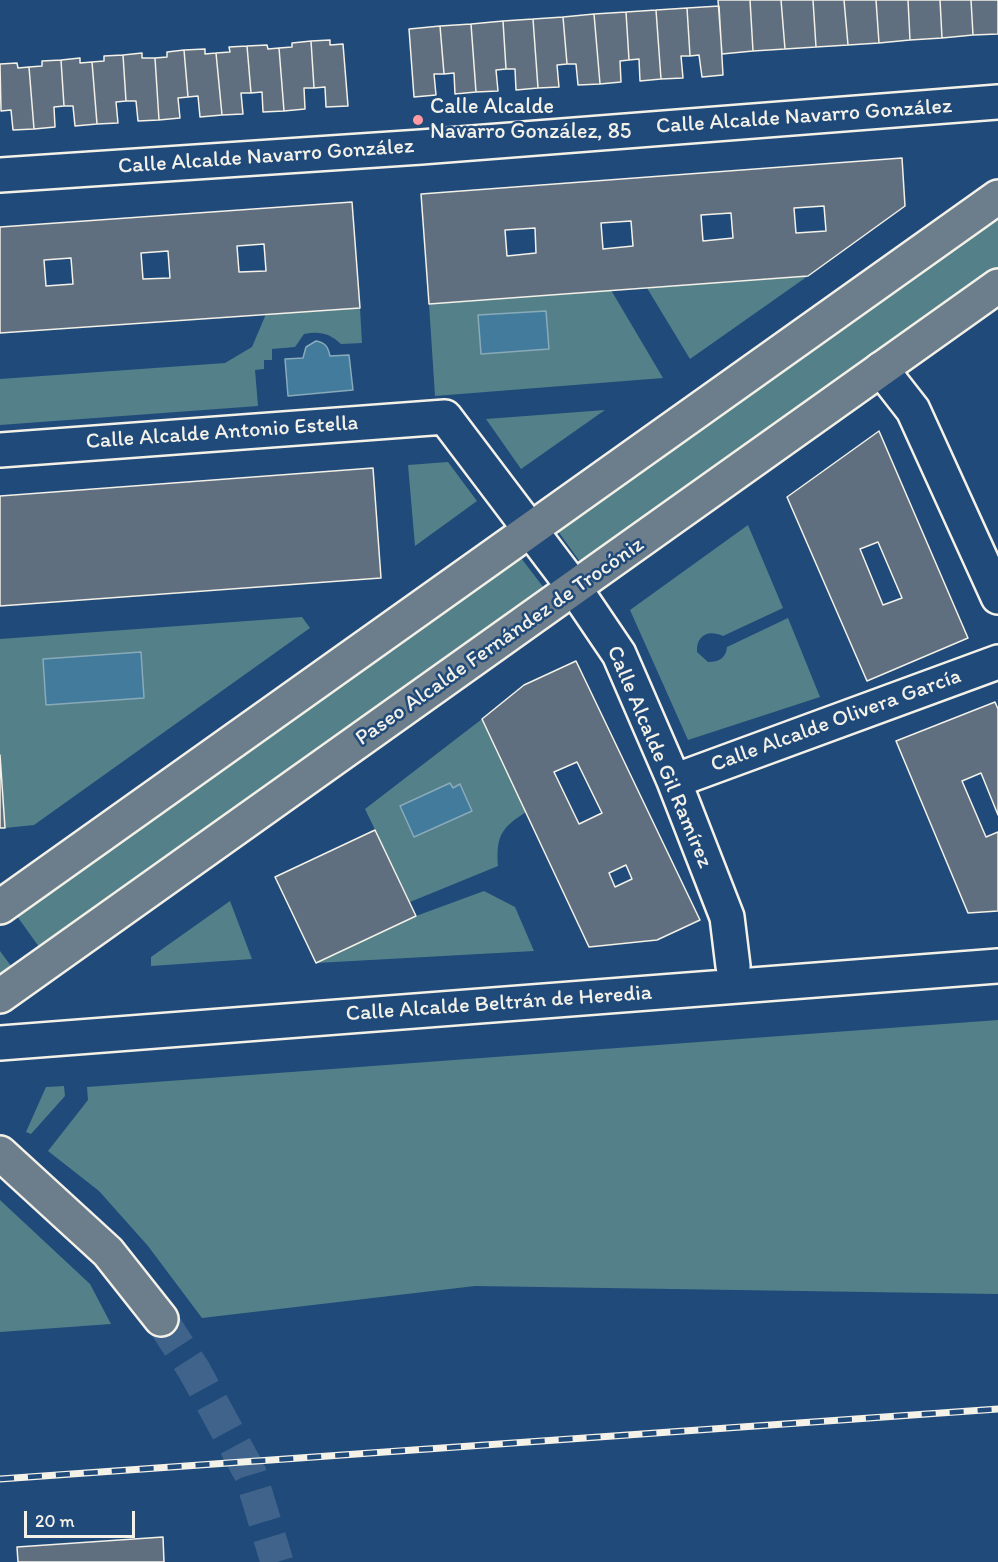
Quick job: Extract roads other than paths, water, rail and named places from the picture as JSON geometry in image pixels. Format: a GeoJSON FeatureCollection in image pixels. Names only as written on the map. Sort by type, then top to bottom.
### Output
{"type":"FeatureCollection","features":[{"type":"Feature","properties":{"kind":"main road"},"geometry":{"type":"LineString","coordinates":[[0,907],[998,197]]}},
{"type":"Feature","properties":{"kind":"main road","name":"Paseo Alcalde Fernández de Trocóniz"},"geometry":{"type":"LineString","coordinates":[[0,996],[998,286]]}},
{"type":"Feature","properties":{"kind":"main road"},"geometry":{"type":"LineString","coordinates":[[0,1153],[108,1252],[161,1319]]}},
{"type":"Feature","properties":{"kind":"street","name":"Calle Alcalde Navarro González"},"geometry":{"type":"LineString","coordinates":[[0,175],[421,147],[998,102]]}},
{"type":"Feature","properties":{"kind":"street"},"geometry":{"type":"LineString","coordinates":[[881,369],[913,410],[998,597]]}},
{"type":"Feature","properties":{"kind":"street","name":"Calle Alcalde Gil Ramírez"},"geometry":{"type":"LineString","coordinates":[[445,417],[575,589],[620,654],[674,781],[727,917],[733,966]]}},
{"type":"Feature","properties":{"kind":"street","name":"Calle Alcalde Antonio Estella"},"geometry":{"type":"LineString","coordinates":[[0,450],[445,417]]}},
{"type":"Feature","properties":{"kind":"street","name":"Calle Alcalde Olivera García"},"geometry":{"type":"LineString","coordinates":[[674,781],[998,662]]}},
{"type":"Feature","properties":{"kind":"street","name":"Calle Alcalde Beltrán de Heredia"},"geometry":{"type":"LineString","coordinates":[[0,1043],[998,966]]}},
{"type":"Feature","properties":{"kind":"water"},"geometry":{"type":"Polygon","coordinates":[[[546,311],[549,349],[481,354],[478,315],[546,311]]]}},
{"type":"Feature","properties":{"kind":"water"},"geometry":{"type":"Polygon","coordinates":[[[316,341],[326,346],[330,356],[349,355],[353,390],[288,396],[285,359],[303,358],[306,347],[316,341]]]}},
{"type":"Feature","properties":{"kind":"water"},"geometry":{"type":"Polygon","coordinates":[[[141,652],[144,698],[46,705],[43,659],[141,652]]]}},
{"type":"Feature","properties":{"kind":"water"},"geometry":{"type":"Polygon","coordinates":[[[450,783],[453,788],[460,784],[472,811],[414,837],[400,806],[450,783]]]}},
{"type":"Feature","properties":{"kind":"tunnel"},"geometry":{"type":"LineString","coordinates":[[161,1319],[194,1370],[250,1473],[277,1562]]}},
{"type":"Feature","properties":{"kind":"railway"},"geometry":{"type":"LineString","coordinates":[[0,1479],[998,1409]]}},
{"type":"Feature","properties":{"kind":"place","name":"Calle Alcalde Navarro González, 85"},"geometry":{"type":"Point","coordinates":[418,120]}}]}
